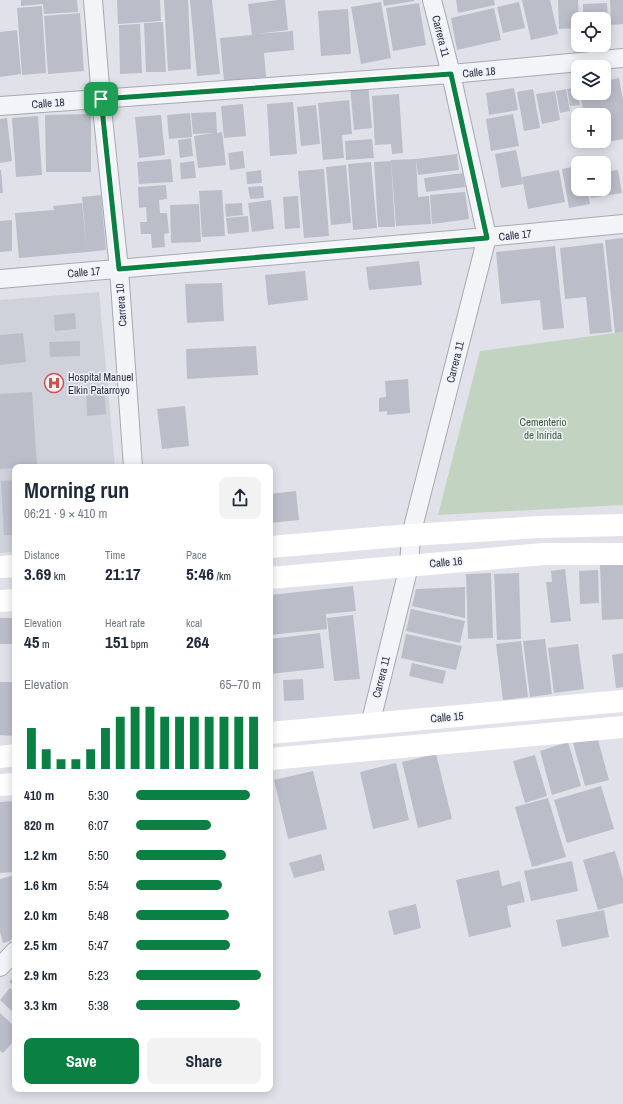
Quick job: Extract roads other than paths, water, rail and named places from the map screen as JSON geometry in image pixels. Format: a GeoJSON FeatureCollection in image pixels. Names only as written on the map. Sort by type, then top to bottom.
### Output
{"type":"FeatureCollection","features":[{"type":"Feature","properties":{"kind":"street","name":"Carrera 10"},"geometry":{"type":"LineString","coordinates":[[93,0],[101,99],[119,269],[133,464]]}},
{"type":"Feature","properties":{"kind":"street","name":"Carrera 11"},"geometry":{"type":"LineString","coordinates":[[370,725],[409,566],[411,535],[487,238],[451,74],[432,0]]}},
{"type":"Feature","properties":{"kind":"street","name":"Calle 18"},"geometry":{"type":"LineString","coordinates":[[0,106],[451,74],[623,58]]}},
{"type":"Feature","properties":{"kind":"street","name":"Calle 17"},"geometry":{"type":"LineString","coordinates":[[0,279],[487,238],[623,224]]}},
{"type":"Feature","properties":{"kind":"street"},"geometry":{"type":"LineString","coordinates":[[273,547],[411,535],[540,527],[623,525]]}},
{"type":"Feature","properties":{"kind":"street","name":"Calle 16"},"geometry":{"type":"LineString","coordinates":[[273,578],[544,554],[623,554]]}},
{"type":"Feature","properties":{"kind":"street"},"geometry":{"type":"LineString","coordinates":[[0,567],[12,566]]}},
{"type":"Feature","properties":{"kind":"street"},"geometry":{"type":"LineString","coordinates":[[0,601],[12,600]]}},
{"type":"Feature","properties":{"kind":"street","name":"Calle 15"},"geometry":{"type":"LineString","coordinates":[[273,733],[623,701]]}},
{"type":"Feature","properties":{"kind":"street"},"geometry":{"type":"LineString","coordinates":[[273,759],[623,727]]}},
{"type":"Feature","properties":{"kind":"street"},"geometry":{"type":"LineString","coordinates":[[0,757],[12,756]]}},
{"type":"Feature","properties":{"kind":"street"},"geometry":{"type":"LineString","coordinates":[[0,785],[12,784]]}},
{"type":"Feature","properties":{"kind":"street"},"geometry":{"type":"LineString","coordinates":[[0,967],[12,954]]}},
{"type":"Feature","properties":{"kind":"place","name":"Hospital Manuel Elkin Patarroyo"},"geometry":{"type":"Point","coordinates":[54,383]}},
{"type":"Feature","properties":{"kind":"park label","name":"Cementerio de Inírida"},"geometry":{"type":"Point","coordinates":[543,428]}}]}
